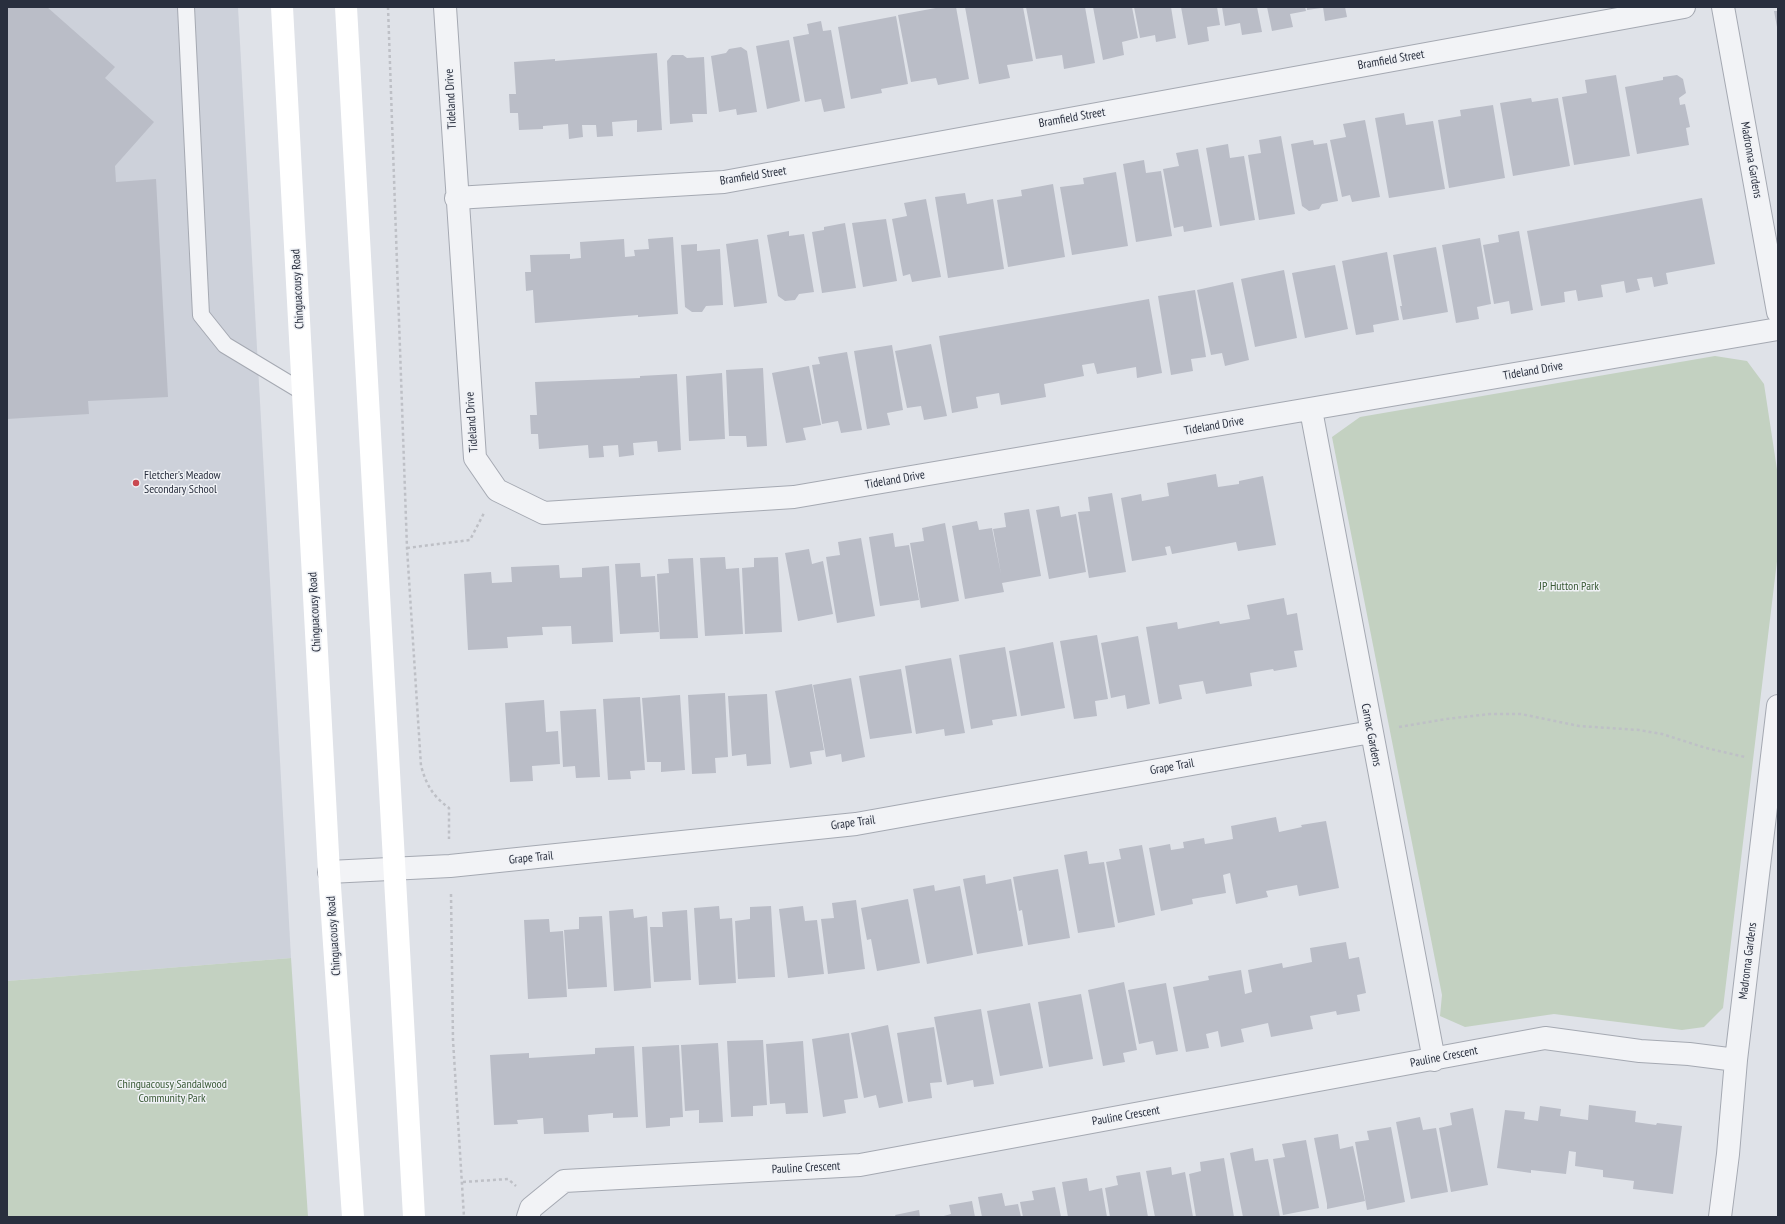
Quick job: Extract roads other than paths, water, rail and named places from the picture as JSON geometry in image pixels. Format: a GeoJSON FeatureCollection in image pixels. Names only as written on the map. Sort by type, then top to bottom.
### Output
{"type":"FeatureCollection","features":[{"type":"Feature","properties":{"kind":"main road","name":"Chinguacousy Road"},"geometry":{"type":"LineString","coordinates":[[282,7],[329,872],[353,1217]]}},
{"type":"Feature","properties":{"kind":"main road"},"geometry":{"type":"LineString","coordinates":[[346,7],[414,1217]]}},
{"type":"Feature","properties":{"kind":"street","name":"Tideland Drive"},"geometry":{"type":"LineString","coordinates":[[445,7],[456,198],[475,458],[497,490],[544,513],[794,498],[1778,329]]}},
{"type":"Feature","properties":{"kind":"street","name":"Bramfield Street"},"geometry":{"type":"LineString","coordinates":[[456,198],[724,182],[1684,7]]}},
{"type":"Feature","properties":{"kind":"street","name":"Madronna Gardens"},"geometry":{"type":"LineString","coordinates":[[1723,7],[1778,312]]}},
{"type":"Feature","properties":{"kind":"street","name":"Carnac Gardens"},"geometry":{"type":"LineString","coordinates":[[1311,410],[1434,1060]]}},
{"type":"Feature","properties":{"kind":"street","name":"Madronna Gardens"},"geometry":{"type":"LineString","coordinates":[[1720,1217],[1728,1154],[1736,1060],[1774,763],[1778,706]]}},
{"type":"Feature","properties":{"kind":"street","name":"Grape Trail"},"geometry":{"type":"LineString","coordinates":[[329,872],[450,866],[856,824],[1371,732]]}},
{"type":"Feature","properties":{"kind":"street","name":"Pauline Crescent"},"geometry":{"type":"LineString","coordinates":[[533,1210],[564,1181],[860,1165],[1434,1060],[1545,1038],[1736,1060]]}},
{"type":"Feature","properties":{"kind":"lane"},"geometry":{"type":"LineString","coordinates":[[186,7],[201,315],[225,345],[303,392]]}},
{"type":"Feature","properties":{"kind":"place","name":"Fletcher's Meadow Secondary School"},"geometry":{"type":"Point","coordinates":[136,483]}},
{"type":"Feature","properties":{"kind":"park label","name":"JP Hutton Park"},"geometry":{"type":"Point","coordinates":[1569,587]}},
{"type":"Feature","properties":{"kind":"park label","name":"Chinguacousy Sandalwood Community Park"},"geometry":{"type":"Point","coordinates":[172,1092]}}]}
